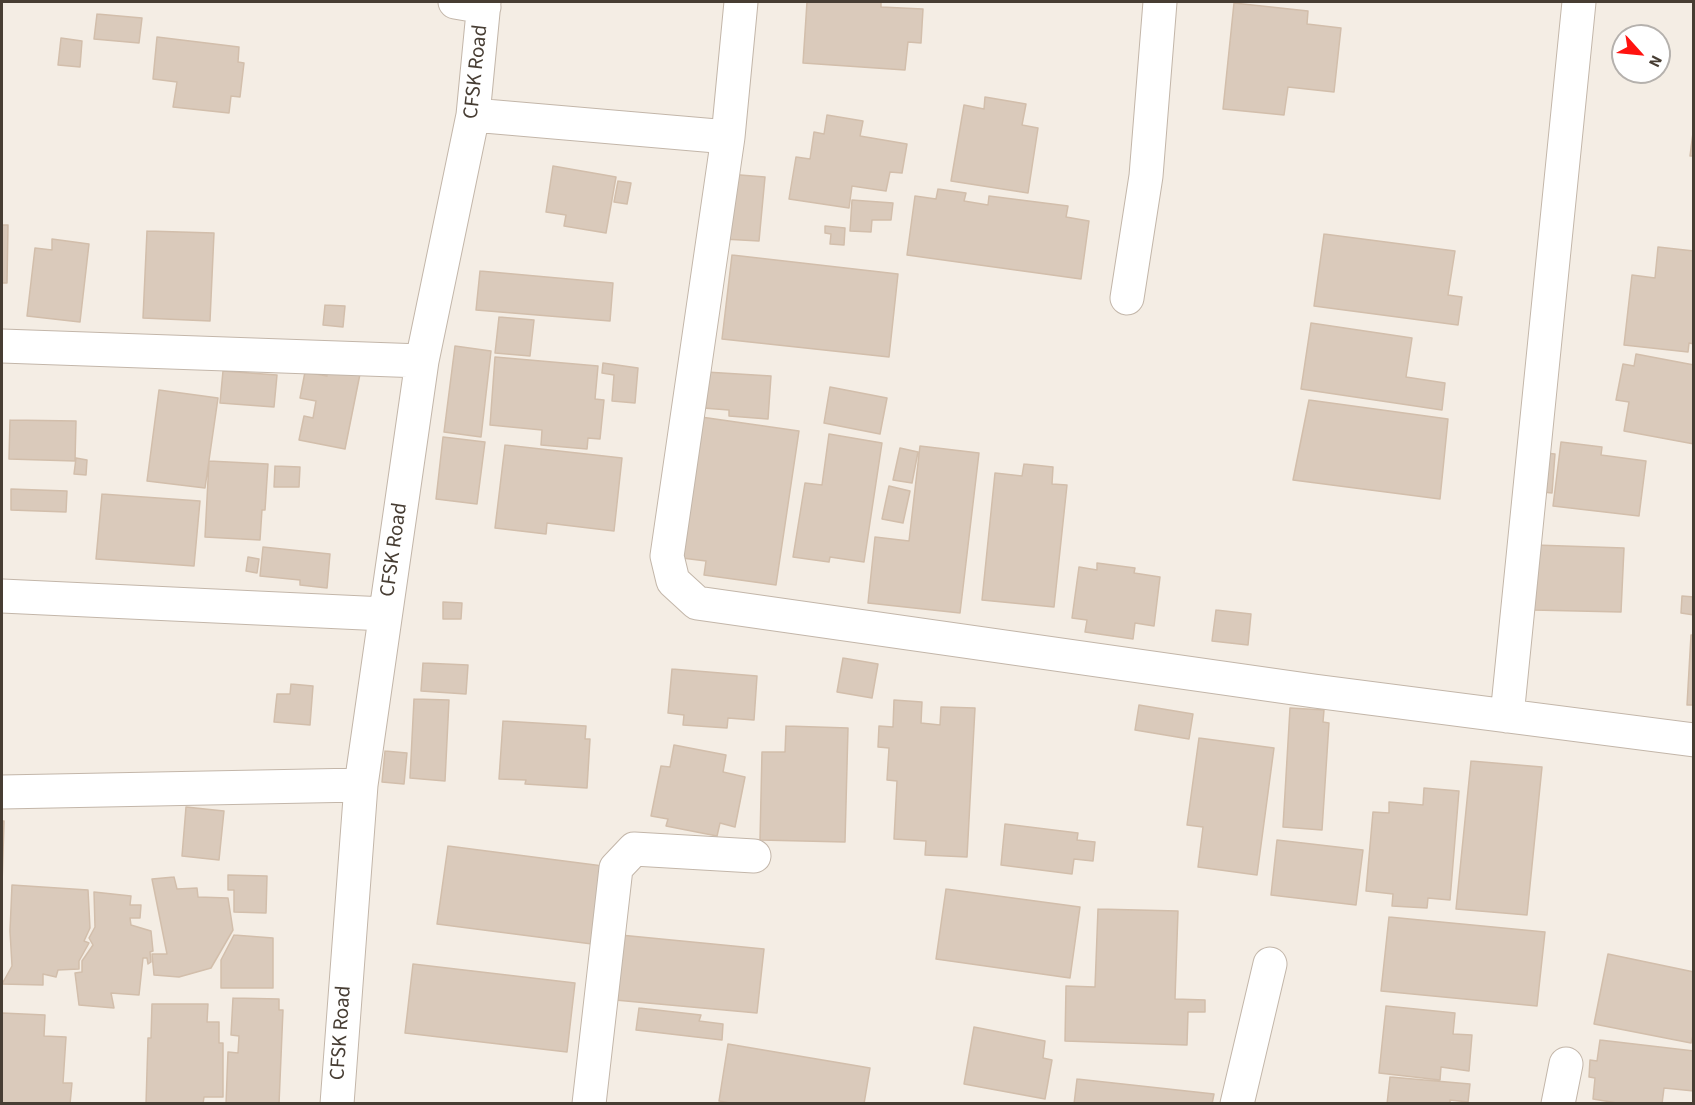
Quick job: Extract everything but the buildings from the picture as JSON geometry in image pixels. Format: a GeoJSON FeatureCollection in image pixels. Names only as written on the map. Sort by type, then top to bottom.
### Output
{"type":"FeatureCollection","features":[{"type":"Feature","properties":{"kind":"street"},"geometry":{"type":"LineString","coordinates":[[741,2],[728,137],[667,556],[673,581],[698,603],[1290,688],[1694,740]]}},
{"type":"Feature","properties":{"kind":"street"},"geometry":{"type":"LineString","coordinates":[[1127,298],[1146,176],[1160,2]]}},
{"type":"Feature","properties":{"kind":"street"},"geometry":{"type":"LineString","coordinates":[[1507,716],[1579,2]]}},
{"type":"Feature","properties":{"kind":"street","name":"CFSK Road"},"geometry":{"type":"LineString","coordinates":[[337,1104],[361,785],[422,361],[473,115],[474,3]]}},
{"type":"Feature","properties":{"kind":"street"},"geometry":{"type":"LineString","coordinates":[[473,115],[728,137]]}},
{"type":"Feature","properties":{"kind":"street"},"geometry":{"type":"LineString","coordinates":[[2,346],[422,361]]}},
{"type":"Feature","properties":{"kind":"street"},"geometry":{"type":"LineString","coordinates":[[2,596],[385,614]]}},
{"type":"Feature","properties":{"kind":"street"},"geometry":{"type":"LineString","coordinates":[[2,792],[361,785]]}},
{"type":"Feature","properties":{"kind":"street"},"geometry":{"type":"LineString","coordinates":[[589,1104],[616,868],[634,849],[754,856]]}},
{"type":"Feature","properties":{"kind":"street"},"geometry":{"type":"LineString","coordinates":[[1237,1104],[1270,964]]}},
{"type":"Feature","properties":{"kind":"street"},"geometry":{"type":"LineString","coordinates":[[1558,1104],[1566,1064]]}}]}
